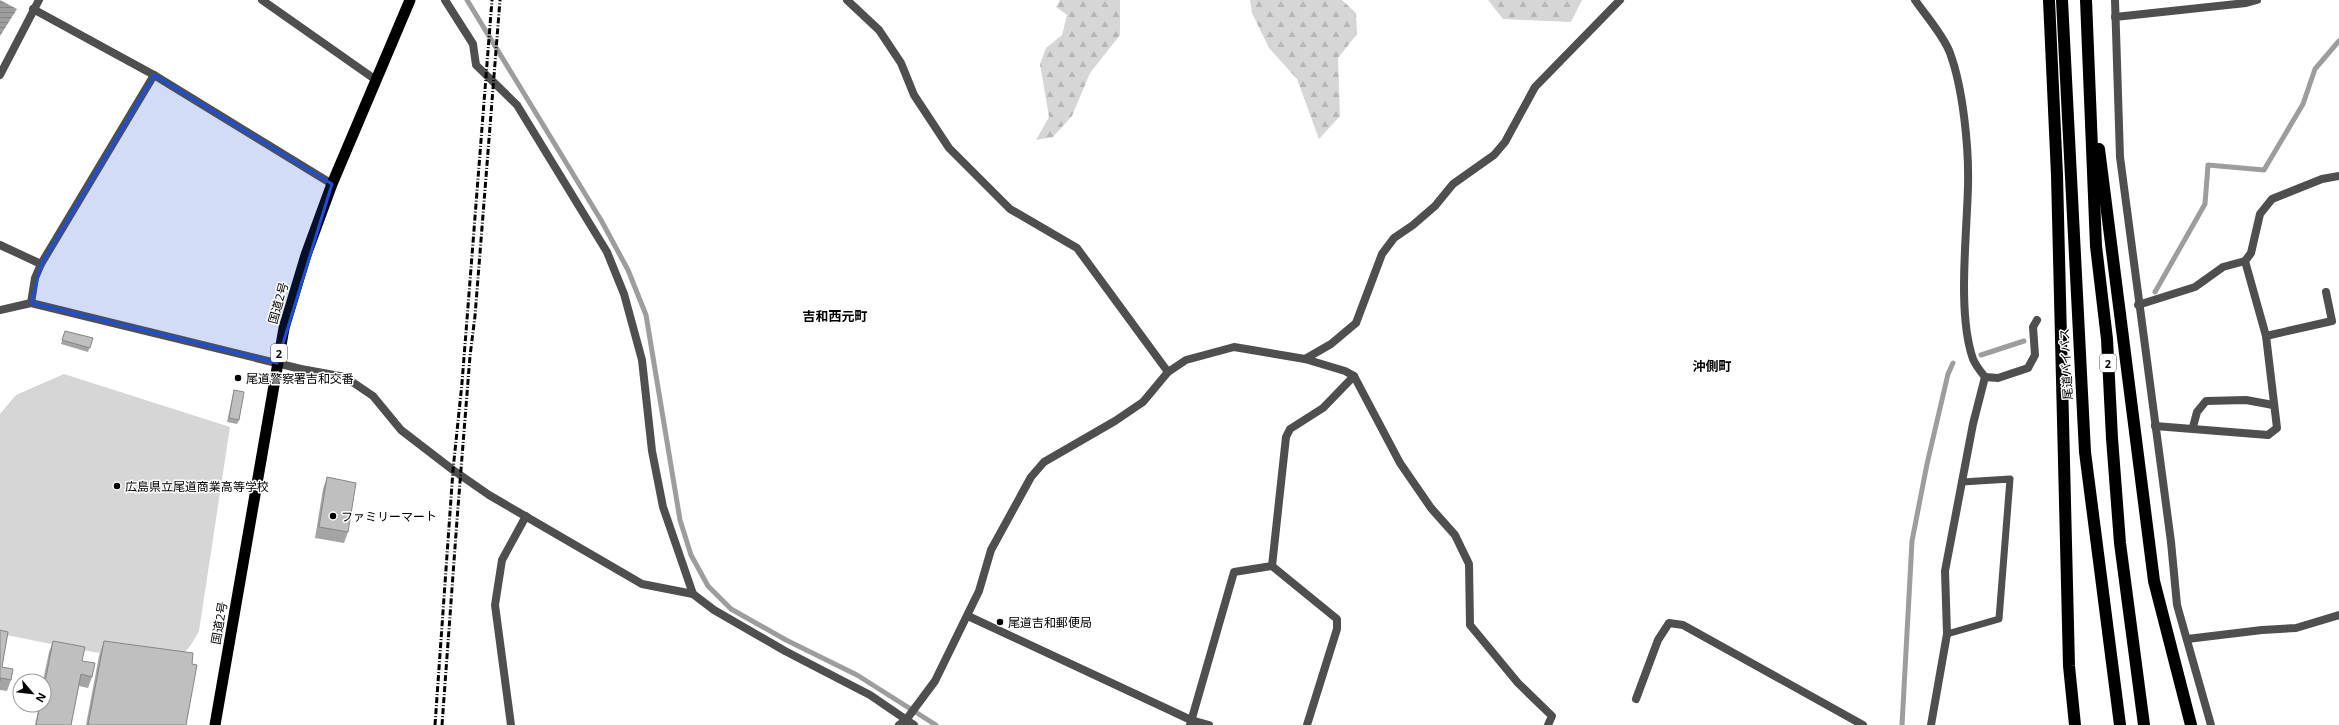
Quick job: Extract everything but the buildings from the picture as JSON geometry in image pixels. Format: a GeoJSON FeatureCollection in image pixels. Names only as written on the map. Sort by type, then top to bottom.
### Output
{"type":"FeatureCollection","features":[{"type":"Feature","properties":{"kind":"highway","name":"国道2号"},"geometry":{"type":"LineString","coordinates":[[214,725],[277,363],[295,291],[332,184],[410,0]]}},
{"type":"Feature","properties":{"kind":"highway"},"geometry":{"type":"LineString","coordinates":[[2049,0],[2057,175],[2069,666],[2075,725]]}},
{"type":"Feature","properties":{"kind":"highway","name":"尾道バイパス"},"geometry":{"type":"LineString","coordinates":[[2062,0],[2084,452],[2120,725]]}},
{"type":"Feature","properties":{"kind":"highway","name":"2"},"geometry":{"type":"LineString","coordinates":[[2086,0],[2096,246],[2107,340],[2112,438],[2120,543],[2144,725]]}},
{"type":"Feature","properties":{"kind":"highway"},"geometry":{"type":"LineString","coordinates":[[2090,75],[2154,581],[2191,725]]}},
{"type":"Feature","properties":{"kind":"street"},"geometry":{"type":"LineString","coordinates":[[0,76],[33,9],[39,0]]}},
{"type":"Feature","properties":{"kind":"street"},"geometry":{"type":"LineString","coordinates":[[262,0],[376,80]]}},
{"type":"Feature","properties":{"kind":"street"},"geometry":{"type":"LineString","coordinates":[[445,0],[473,44],[476,65],[517,105],[607,252],[624,294],[642,360],[652,451],[662,508],[693,594]]}},
{"type":"Feature","properties":{"kind":"street"},"geometry":{"type":"LineString","coordinates":[[847,0],[879,30],[901,62],[914,95],[949,148],[1010,209],[1077,248],[1168,372]]}},
{"type":"Feature","properties":{"kind":"street"},"geometry":{"type":"LineString","coordinates":[[1305,360],[1331,344],[1356,323],[1382,254],[1394,238],[1413,225],[1434,206],[1453,184],[1494,155],[1505,142],[1535,87],[1620,0]]}},
{"type":"Feature","properties":{"kind":"street"},"geometry":{"type":"LineString","coordinates":[[1915,0],[1950,52],[1958,83],[1966,144],[1968,182],[1965,314],[1968,340],[1974,361],[1985,377],[1973,424],[1945,571],[1946,634],[1931,725]]}},
{"type":"Feature","properties":{"kind":"street"},"geometry":{"type":"LineString","coordinates":[[2115,0],[2120,157],[2138,305],[2171,542],[2177,605],[2211,725]]}},
{"type":"Feature","properties":{"kind":"street"},"geometry":{"type":"LineString","coordinates":[[2115,17],[2246,3],[2257,0]]}},
{"type":"Feature","properties":{"kind":"street"},"geometry":{"type":"LineString","coordinates":[[33,9],[154,75],[332,184]]}},
{"type":"Feature","properties":{"kind":"street"},"geometry":{"type":"LineString","coordinates":[[31,303],[35,278],[41,264],[154,75]]}},
{"type":"Feature","properties":{"kind":"street"},"geometry":{"type":"LineString","coordinates":[[2138,305],[2194,287],[2223,267],[2245,261],[2251,253],[2260,214],[2272,199],[2322,178],[2339,176]]}},
{"type":"Feature","properties":{"kind":"street"},"geometry":{"type":"LineString","coordinates":[[0,245],[41,264]]}},
{"type":"Feature","properties":{"kind":"street"},"geometry":{"type":"LineString","coordinates":[[2155,426],[2193,427],[2268,435],[2277,428],[2273,405],[2266,336],[2245,261]]}},
{"type":"Feature","properties":{"kind":"street"},"geometry":{"type":"LineString","coordinates":[[2266,336],[2332,322],[2326,292]]}},
{"type":"Feature","properties":{"kind":"street"},"geometry":{"type":"LineString","coordinates":[[0,310],[31,303],[277,363],[345,377],[373,396],[401,430],[441,462],[489,495],[642,584],[693,594],[714,610],[785,651],[870,695],[902,722],[914,725]]}},
{"type":"Feature","properties":{"kind":"street"},"geometry":{"type":"LineString","coordinates":[[1985,377],[1998,378],[2028,368],[2035,355],[2033,327],[2037,320]]}},
{"type":"Feature","properties":{"kind":"street"},"geometry":{"type":"LineString","coordinates":[[902,722],[935,680],[968,616],[979,591],[991,550],[1031,477],[1044,462],[1115,421],[1144,402],[1168,372],[1186,360],[1234,347],[1305,360],[1345,371],[1354,376],[1400,463],[1431,508],[1455,535],[1469,564],[1470,625],[1518,683],[1552,716],[1548,725]]}},
{"type":"Feature","properties":{"kind":"street"},"geometry":{"type":"LineString","coordinates":[[1272,566],[1286,437],[1290,429],[1323,408],[1354,376]]}},
{"type":"Feature","properties":{"kind":"street"},"geometry":{"type":"LineString","coordinates":[[2193,427],[2197,412],[2206,401],[2246,400],[2273,405]]}},
{"type":"Feature","properties":{"kind":"street"},"geometry":{"type":"LineString","coordinates":[[511,725],[495,605],[502,560],[526,516]]}},
{"type":"Feature","properties":{"kind":"street"},"geometry":{"type":"LineString","coordinates":[[1191,722],[1234,572],[1272,566],[1337,620],[1338,628],[1307,725]]}},
{"type":"Feature","properties":{"kind":"street"},"geometry":{"type":"LineString","coordinates":[[2186,639],[2262,630],[2296,628],[2339,615]]}},
{"type":"Feature","properties":{"kind":"street"},"geometry":{"type":"LineString","coordinates":[[968,616],[1191,722],[1209,725]]}},
{"type":"Feature","properties":{"kind":"street"},"geometry":{"type":"LineString","coordinates":[[1636,699],[1658,640],[1669,623],[1683,625],[1863,725]]}},
{"type":"Feature","properties":{"kind":"lane"},"geometry":{"type":"LineString","coordinates":[[1946,634],[1999,619],[2010,479],[1962,482]]}},
{"type":"Feature","properties":{"kind":"highlighted area"},"geometry":{"type":"Polygon","coordinates":[[[154,75],[332,184],[277,363],[31,303],[41,264],[154,75]]]}},
{"type":"Feature","properties":{"kind":"green space"},"geometry":{"type":"Polygon","coordinates":[[[1060,0],[1120,0],[1120,35],[1090,73],[1072,116],[1053,137],[1036,140],[1049,117],[1040,64],[1046,48],[1062,35],[1067,15],[1056,7],[1060,0]]]}},
{"type":"Feature","properties":{"kind":"green space"},"geometry":{"type":"Polygon","coordinates":[[[1250,0],[1342,0],[1356,13],[1357,34],[1338,58],[1340,116],[1319,139],[1297,79],[1269,48],[1252,13],[1250,0]]]}},
{"type":"Feature","properties":{"kind":"green space"},"geometry":{"type":"Polygon","coordinates":[[[1488,0],[1582,0],[1571,22],[1503,19],[1488,0]]]}},
{"type":"Feature","properties":{"kind":"green space","name":"広島県立尾道商業高等学校"},"geometry":{"type":"Polygon","coordinates":[[[64,374],[230,427],[199,631],[185,652],[181,656],[171,661],[161,662],[142,660],[0,634],[0,414],[16,395],[64,374]]]}},
{"type":"Feature","properties":{"kind":"shaded area"},"geometry":{"type":"Polygon","coordinates":[[[0,0],[17,9],[0,36],[0,0]]]}},
{"type":"Feature","properties":{"kind":"waterway"},"geometry":{"type":"LineString","coordinates":[[467,0],[601,220],[628,270],[646,315],[680,520],[691,555],[708,586],[731,609],[786,640],[857,675],[936,725]]}},
{"type":"Feature","properties":{"kind":"waterway"},"geometry":{"type":"LineString","coordinates":[[2155,292],[2205,204],[2208,165],[2264,170],[2303,104],[2315,69],[2339,41]]}},
{"type":"Feature","properties":{"kind":"waterway"},"geometry":{"type":"LineString","coordinates":[[1981,355],[2024,341]]}},
{"type":"Feature","properties":{"kind":"waterway"},"geometry":{"type":"LineString","coordinates":[[1902,725],[1912,541],[1927,464],[1948,374],[1953,363]]}},
{"type":"Feature","properties":{"kind":"railway"},"geometry":{"type":"LineString","coordinates":[[435,725],[453,470],[462,383],[492,0]]}},
{"type":"Feature","properties":{"kind":"railway"},"geometry":{"type":"LineString","coordinates":[[442,725],[470,356],[475,316],[500,0]]}},
{"type":"Feature","properties":{"kind":"place","name":"尾道警察署吉和交番"},"geometry":{"type":"Point","coordinates":[238,378]}},
{"type":"Feature","properties":{"kind":"place","name":"広島県立尾道商業高等学校"},"geometry":{"type":"Point","coordinates":[117,486]}},
{"type":"Feature","properties":{"kind":"place","name":"ファミリーマート"},"geometry":{"type":"Point","coordinates":[333,516]}},
{"type":"Feature","properties":{"kind":"place","name":"尾道吉和郵便局"},"geometry":{"type":"Point","coordinates":[1000,622]}},
{"type":"Feature","properties":{"kind":"district","name":"吉和西元町"},"geometry":{"type":"Point","coordinates":[835,316]}},
{"type":"Feature","properties":{"kind":"district","name":"沖側町"},"geometry":{"type":"Point","coordinates":[1712,366]}}]}
